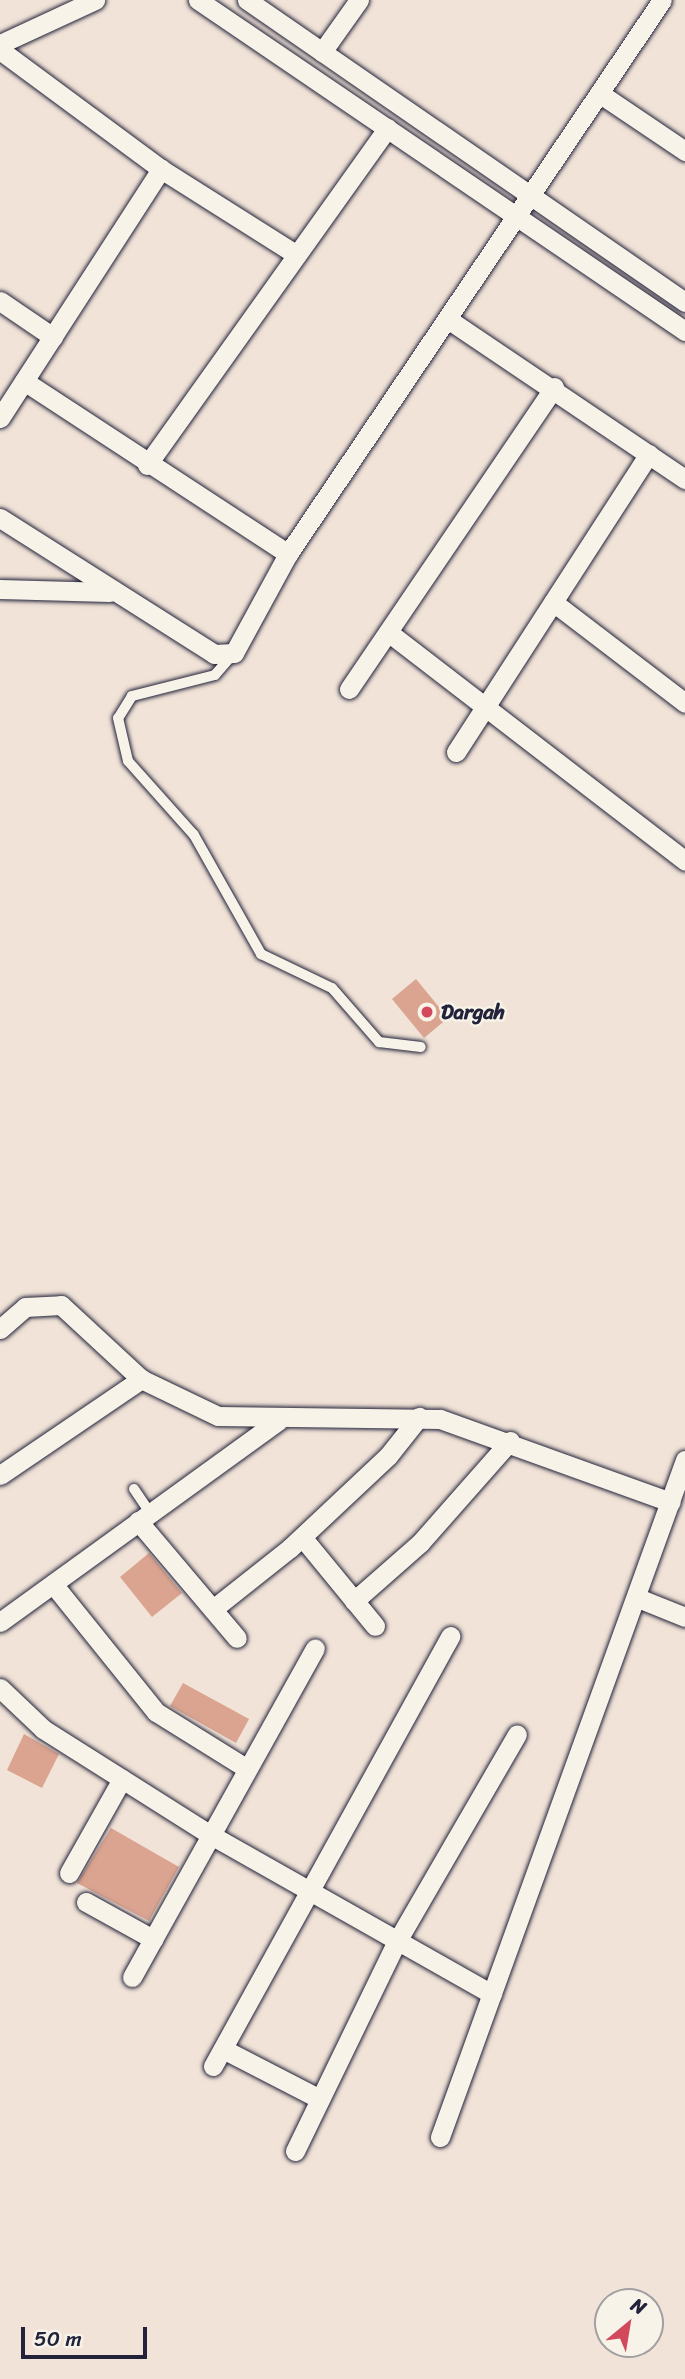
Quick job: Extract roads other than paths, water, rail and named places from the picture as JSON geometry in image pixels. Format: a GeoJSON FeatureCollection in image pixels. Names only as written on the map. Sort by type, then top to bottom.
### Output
{"type":"FeatureCollection","features":[{"type":"Feature","properties":{"kind":"street"},"geometry":{"type":"LineString","coordinates":[[0,44],[95,0]]}},
{"type":"Feature","properties":{"kind":"street"},"geometry":{"type":"LineString","coordinates":[[198,0],[685,331]]}},
{"type":"Feature","properties":{"kind":"street"},"geometry":{"type":"LineString","coordinates":[[247,0],[685,302]]}},
{"type":"Feature","properties":{"kind":"street"},"geometry":{"type":"LineString","coordinates":[[322,52],[359,0]]}},
{"type":"Feature","properties":{"kind":"street"},"geometry":{"type":"LineString","coordinates":[[0,519],[109,592],[214,654],[234,653],[288,554],[449,320],[529,193],[662,0]]}},
{"type":"Feature","properties":{"kind":"street"},"geometry":{"type":"LineString","coordinates":[[0,50],[161,169],[294,253]]}},
{"type":"Feature","properties":{"kind":"street"},"geometry":{"type":"LineString","coordinates":[[599,93],[685,151]]}},
{"type":"Feature","properties":{"kind":"street"},"geometry":{"type":"LineString","coordinates":[[147,465],[294,253],[387,128]]}},
{"type":"Feature","properties":{"kind":"street"},"geometry":{"type":"LineString","coordinates":[[0,418],[161,169]]}},
{"type":"Feature","properties":{"kind":"street"},"geometry":{"type":"LineString","coordinates":[[0,301],[53,337]]}},
{"type":"Feature","properties":{"kind":"street"},"geometry":{"type":"LineString","coordinates":[[449,320],[554,387],[685,479]]}},
{"type":"Feature","properties":{"kind":"street"},"geometry":{"type":"LineString","coordinates":[[24,381],[147,465],[288,554]]}},
{"type":"Feature","properties":{"kind":"street"},"geometry":{"type":"LineString","coordinates":[[349,689],[554,387]]}},
{"type":"Feature","properties":{"kind":"street"},"geometry":{"type":"LineString","coordinates":[[456,752],[649,454]]}},
{"type":"Feature","properties":{"kind":"street"},"geometry":{"type":"LineString","coordinates":[[0,589],[109,592]]}},
{"type":"Feature","properties":{"kind":"street"},"geometry":{"type":"LineString","coordinates":[[553,601],[685,703]]}},
{"type":"Feature","properties":{"kind":"street"},"geometry":{"type":"LineString","coordinates":[[388,632],[685,861]]}},
{"type":"Feature","properties":{"kind":"street"},"geometry":{"type":"LineString","coordinates":[[0,1329],[25,1307],[61,1305],[141,1379],[218,1416],[279,1420],[419,1417],[510,1441],[671,1502]]}},
{"type":"Feature","properties":{"kind":"street"},"geometry":{"type":"LineString","coordinates":[[0,1475],[141,1379]]}},
{"type":"Feature","properties":{"kind":"street"},"geometry":{"type":"LineString","coordinates":[[213,1609],[302,1537],[419,1417]]}},
{"type":"Feature","properties":{"kind":"street"},"geometry":{"type":"LineString","coordinates":[[0,1622],[279,1420]]}},
{"type":"Feature","properties":{"kind":"street"},"geometry":{"type":"LineString","coordinates":[[354,1601],[420,1543],[510,1441]]}},
{"type":"Feature","properties":{"kind":"street"},"geometry":{"type":"LineString","coordinates":[[440,2137],[638,1598],[685,1460]]}},
{"type":"Feature","properties":{"kind":"street"},"geometry":{"type":"LineString","coordinates":[[144,1517],[237,1638]]}},
{"type":"Feature","properties":{"kind":"street"},"geometry":{"type":"LineString","coordinates":[[302,1537],[375,1626]]}},
{"type":"Feature","properties":{"kind":"street"},"geometry":{"type":"LineString","coordinates":[[53,1584],[156,1712],[246,1768]]}},
{"type":"Feature","properties":{"kind":"street"},"geometry":{"type":"LineString","coordinates":[[638,1598],[685,1617]]}},
{"type":"Feature","properties":{"kind":"street"},"geometry":{"type":"LineString","coordinates":[[320,2099],[218,2057],[450,1636]]}},
{"type":"Feature","properties":{"kind":"street"},"geometry":{"type":"LineString","coordinates":[[132,1978],[209,1834],[315,1648]]}},
{"type":"Feature","properties":{"kind":"street"},"geometry":{"type":"LineString","coordinates":[[0,1688],[43,1729],[209,1834],[396,1943],[492,1994]]}},
{"type":"Feature","properties":{"kind":"street"},"geometry":{"type":"LineString","coordinates":[[295,2151],[396,1943],[517,1734]]}},
{"type":"Feature","properties":{"kind":"street"},"geometry":{"type":"LineString","coordinates":[[69,1873],[122,1779]]}},
{"type":"Feature","properties":{"kind":"street"},"geometry":{"type":"LineString","coordinates":[[86,1902],[153,1939]]}},
{"type":"Feature","properties":{"kind":"lane"},"geometry":{"type":"LineString","coordinates":[[234,653],[215,674],[132,696],[118,718],[128,761],[194,835],[261,954],[332,988],[379,1042],[421,1047]]}},
{"type":"Feature","properties":{"kind":"lane"},"geometry":{"type":"LineString","coordinates":[[134,1489],[144,1517]]}},
{"type":"Feature","properties":{"kind":"place","name":"Dargah"},"geometry":{"type":"Point","coordinates":[427,1012]}}]}
